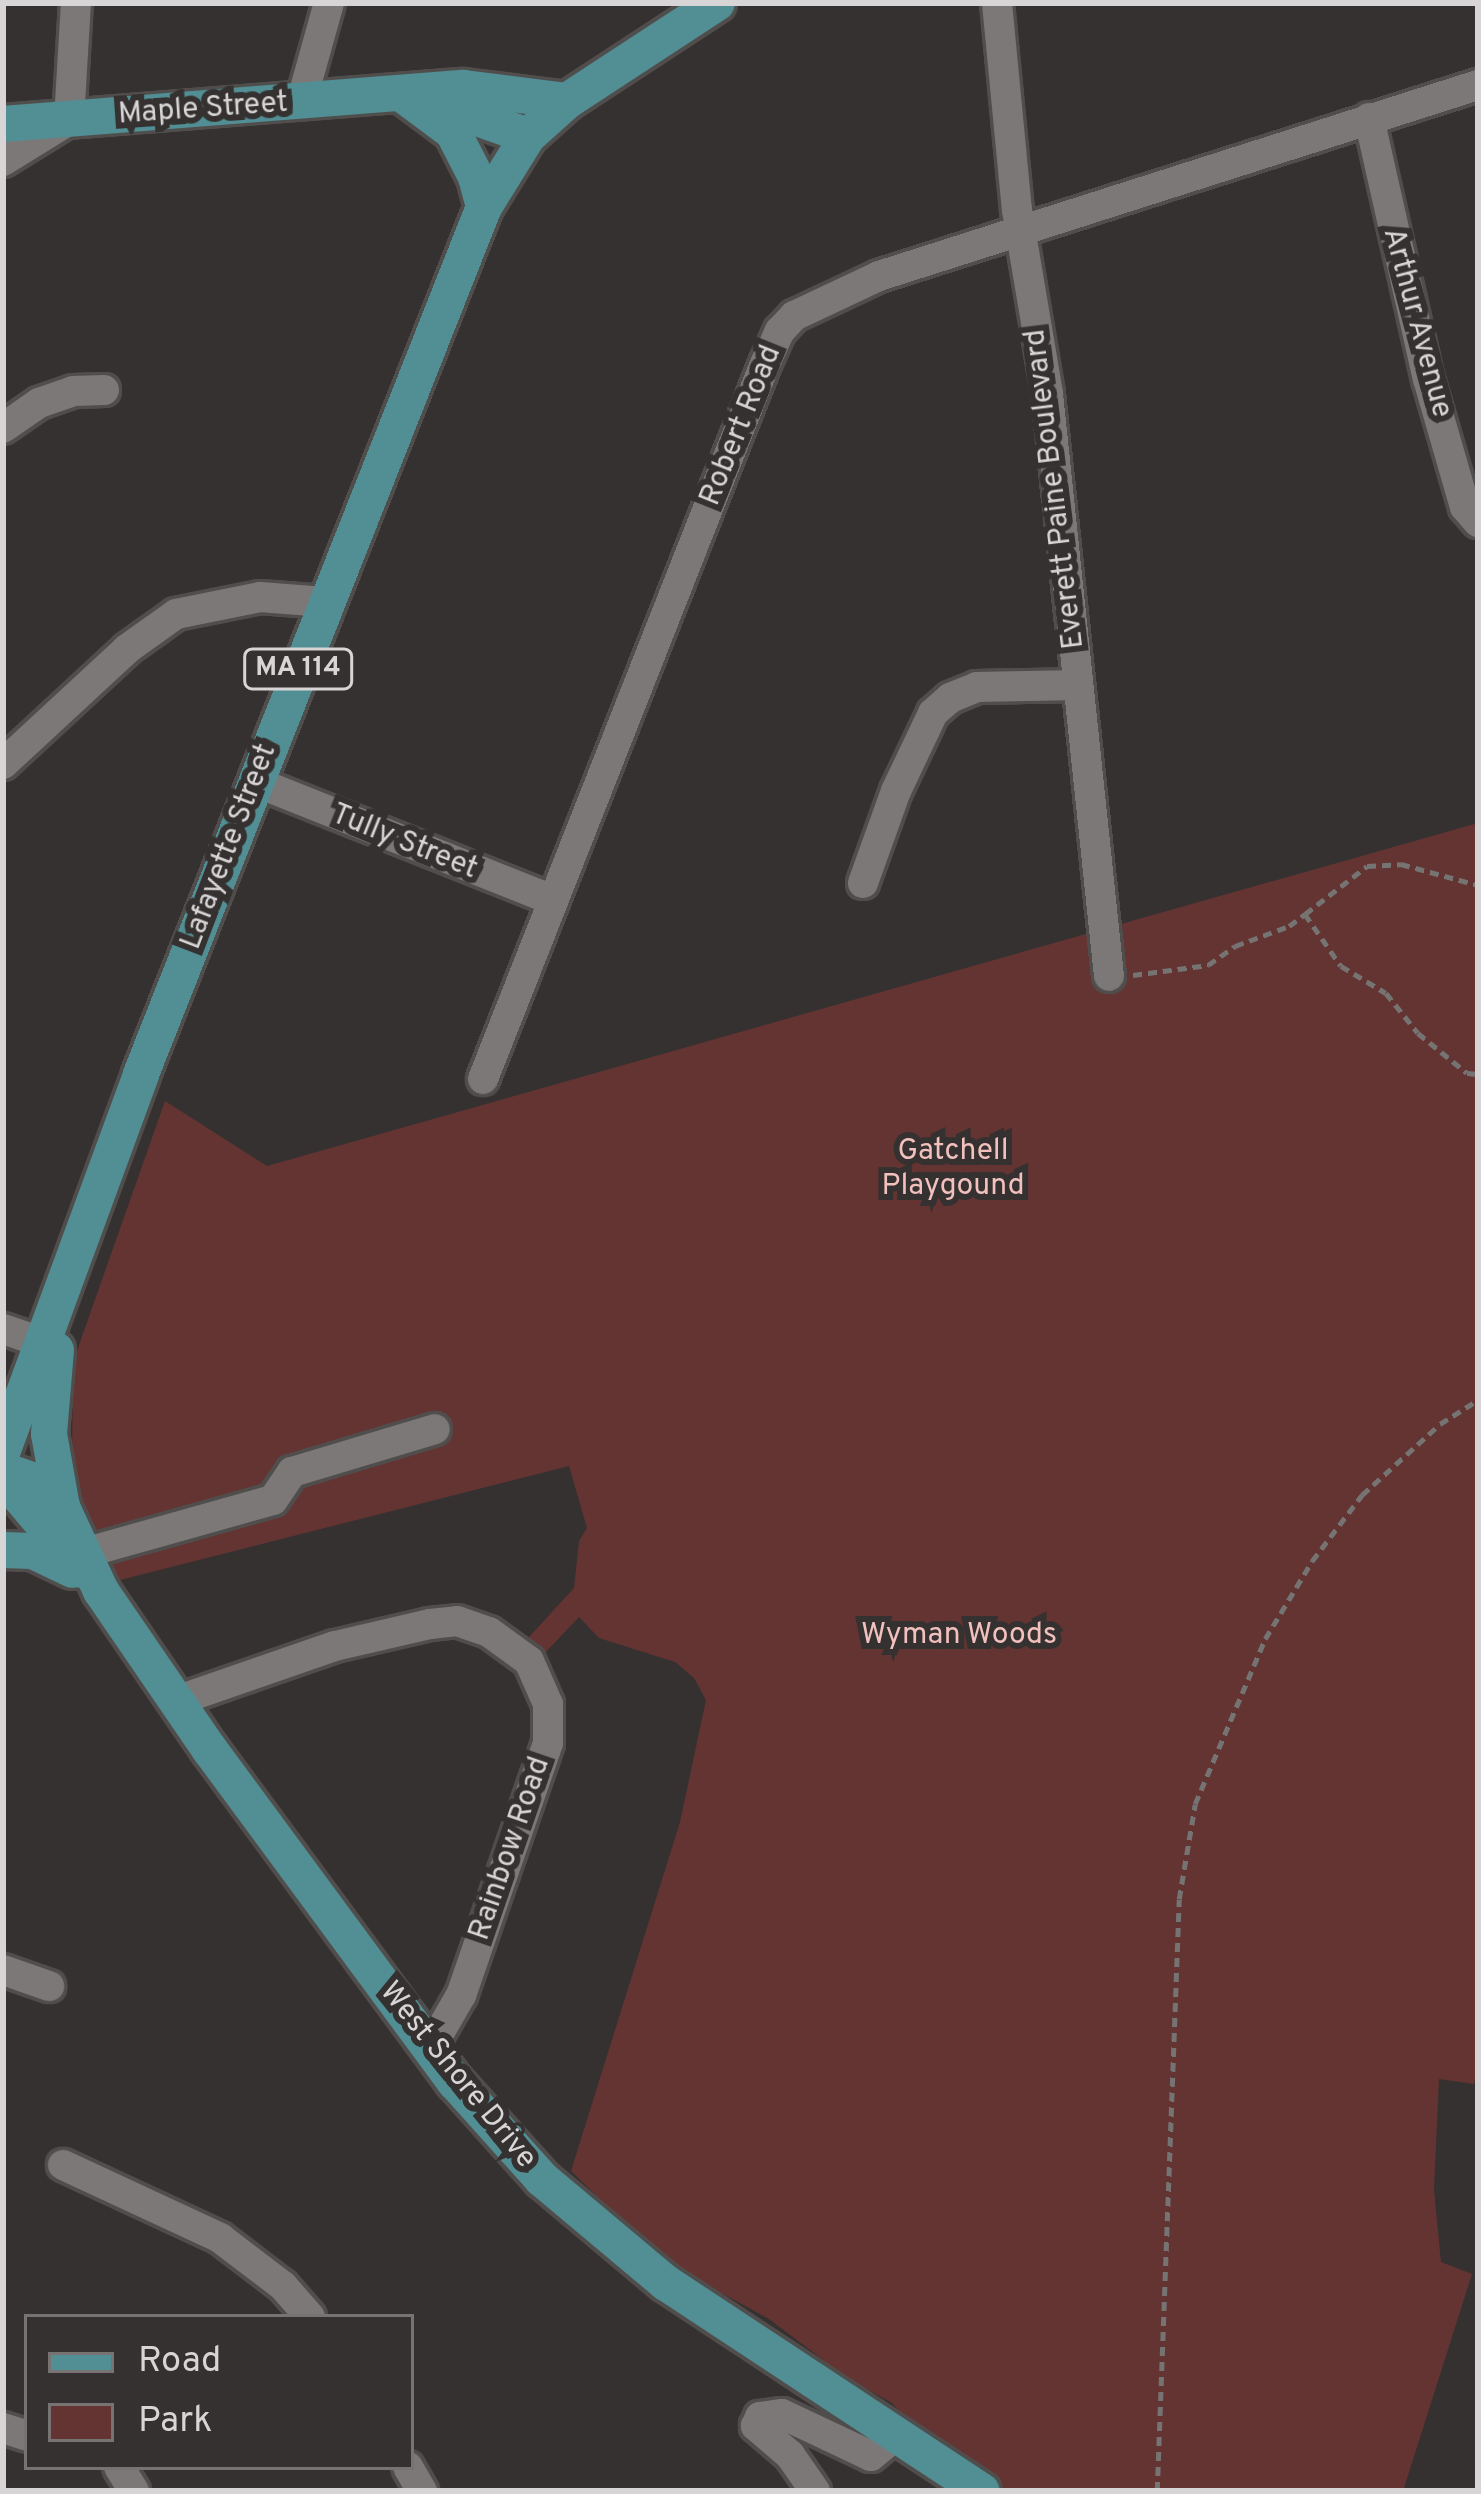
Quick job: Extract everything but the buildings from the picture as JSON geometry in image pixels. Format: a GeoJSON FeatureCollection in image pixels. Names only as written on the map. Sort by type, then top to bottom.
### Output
{"type":"FeatureCollection","features":[{"type":"Feature","properties":{"kind":"main road","name":"Lafayette Street"},"geometry":{"type":"LineString","coordinates":[[3,1450],[141,1074],[484,207],[528,136],[566,101],[717,3]]}},
{"type":"Feature","properties":{"kind":"main road","name":"Maple Street"},"geometry":{"type":"LineString","coordinates":[[3,124],[464,88],[566,101]]}},
{"type":"Feature","properties":{"kind":"main road","name":"Maple Street"},"geometry":{"type":"LineString","coordinates":[[402,94],[528,136]]}},
{"type":"Feature","properties":{"kind":"main road"},"geometry":{"type":"LineString","coordinates":[[402,94],[453,132],[484,207]]}},
{"type":"Feature","properties":{"kind":"main road"},"geometry":{"type":"LineString","coordinates":[[62,1507],[50,1434],[50,1394],[68,1282]]}},
{"type":"Feature","properties":{"kind":"main road","name":"West Shore Drive"},"geometry":{"type":"LineString","coordinates":[[3,1473],[40,1483],[62,1507],[101,1591]]}},
{"type":"Feature","properties":{"kind":"main road","name":"West Shore Drive"},"geometry":{"type":"LineString","coordinates":[[3,1473],[101,1591],[430,2049],[514,2150],[613,2242],[666,2283],[982,2491]]}},
{"type":"Feature","properties":{"kind":"main road"},"geometry":{"type":"LineString","coordinates":[[3,1550],[33,1551],[63,1562],[101,1591]]}},
{"type":"Feature","properties":{"kind":"street"},"geometry":{"type":"LineString","coordinates":[[3,161],[69,120],[76,3]]}},
{"type":"Feature","properties":{"kind":"street"},"geometry":{"type":"LineString","coordinates":[[301,103],[329,3]]}},
{"type":"Feature","properties":{"kind":"street","name":"Everett Paine Boulevard"},"geometry":{"type":"LineString","coordinates":[[998,3],[1021,230],[1048,394],[1109,976]]}},
{"type":"Feature","properties":{"kind":"street","name":"Robert Road"},"geometry":{"type":"LineString","coordinates":[[483,1079],[780,331],[794,316],[841,289],[1478,85]]}},
{"type":"Feature","properties":{"kind":"street","name":"Arthur Avenue"},"geometry":{"type":"LineString","coordinates":[[1369,118],[1387,214],[1428,379],[1465,507],[1478,522]]}},
{"type":"Feature","properties":{"kind":"street"},"geometry":{"type":"LineString","coordinates":[[3,428],[39,403],[73,392],[104,390]]}},
{"type":"Feature","properties":{"kind":"street"},"geometry":{"type":"LineString","coordinates":[[3,764],[112,661],[176,614],[260,597],[325,602]]}},
{"type":"Feature","properties":{"kind":"street"},"geometry":{"type":"LineString","coordinates":[[863,883],[896,791],[933,713],[950,698],[977,687],[1078,686]]}},
{"type":"Feature","properties":{"kind":"street","name":"Tully Street"},"geometry":{"type":"LineString","coordinates":[[256,782],[552,900]]}},
{"type":"Feature","properties":{"kind":"street"},"geometry":{"type":"LineString","coordinates":[[3,1329],[44,1343]]}},
{"type":"Feature","properties":{"kind":"street"},"geometry":{"type":"LineString","coordinates":[[84,1553],[272,1500],[292,1472],[435,1429]]}},
{"type":"Feature","properties":{"kind":"street","name":"Rainbow Road"},"geometry":{"type":"LineString","coordinates":[[176,1701],[316,1652],[430,1624],[457,1621],[489,1632],[529,1661],[548,1704],[548,1743],[461,1995],[430,2049]]}},
{"type":"Feature","properties":{"kind":"street"},"geometry":{"type":"LineString","coordinates":[[3,1970],[50,1986]]}},
{"type":"Feature","properties":{"kind":"street"},"geometry":{"type":"LineString","coordinates":[[63,2164],[220,2238],[283,2286],[307,2314]]}},
{"type":"Feature","properties":{"kind":"street"},"geometry":{"type":"LineString","coordinates":[[814,2491],[790,2455],[757,2426],[760,2417],[782,2414],[871,2456],[883,2452],[897,2434]]}},
{"type":"Feature","properties":{"kind":"path"},"geometry":{"type":"LineString","coordinates":[[1109,976],[1187,972],[1208,965],[1235,946],[1289,926],[1367,866],[1401,864],[1478,884]]}},
{"type":"Feature","properties":{"kind":"path"},"geometry":{"type":"LineString","coordinates":[[1305,914],[1341,966],[1386,993],[1418,1034],[1467,1073],[1478,1074]]}},
{"type":"Feature","properties":{"kind":"path"},"geometry":{"type":"LineString","coordinates":[[1157,2491],[1179,1899],[1195,1804],[1265,1639],[1312,1561],[1362,1495],[1440,1424],[1478,1400]]}},
{"type":"Feature","properties":{"kind":"green space"},"geometry":{"type":"Polygon","coordinates":[[[1478,823],[1478,2066],[1474,2084],[1439,2079],[1434,2190],[1441,2262],[1472,2274],[1403,2491],[1005,2491],[926,2440],[892,2403],[847,2378],[769,2319],[663,2261],[571,2171],[680,1822],[706,1700],[694,1678],[675,1662],[599,1638],[579,1617],[544,1654],[529,1637],[574,1588],[579,1541],[587,1528],[569,1466],[120,1580],[87,1515],[72,1462],[73,1362],[165,1101],[267,1166],[1478,823]]]}},
{"type":"Feature","properties":{"kind":"park label","name":"Gatchell Playgound"},"geometry":{"type":"Point","coordinates":[953,1169]}},
{"type":"Feature","properties":{"kind":"park label","name":"Wyman Woods"},"geometry":{"type":"Point","coordinates":[959,1636]}}]}
